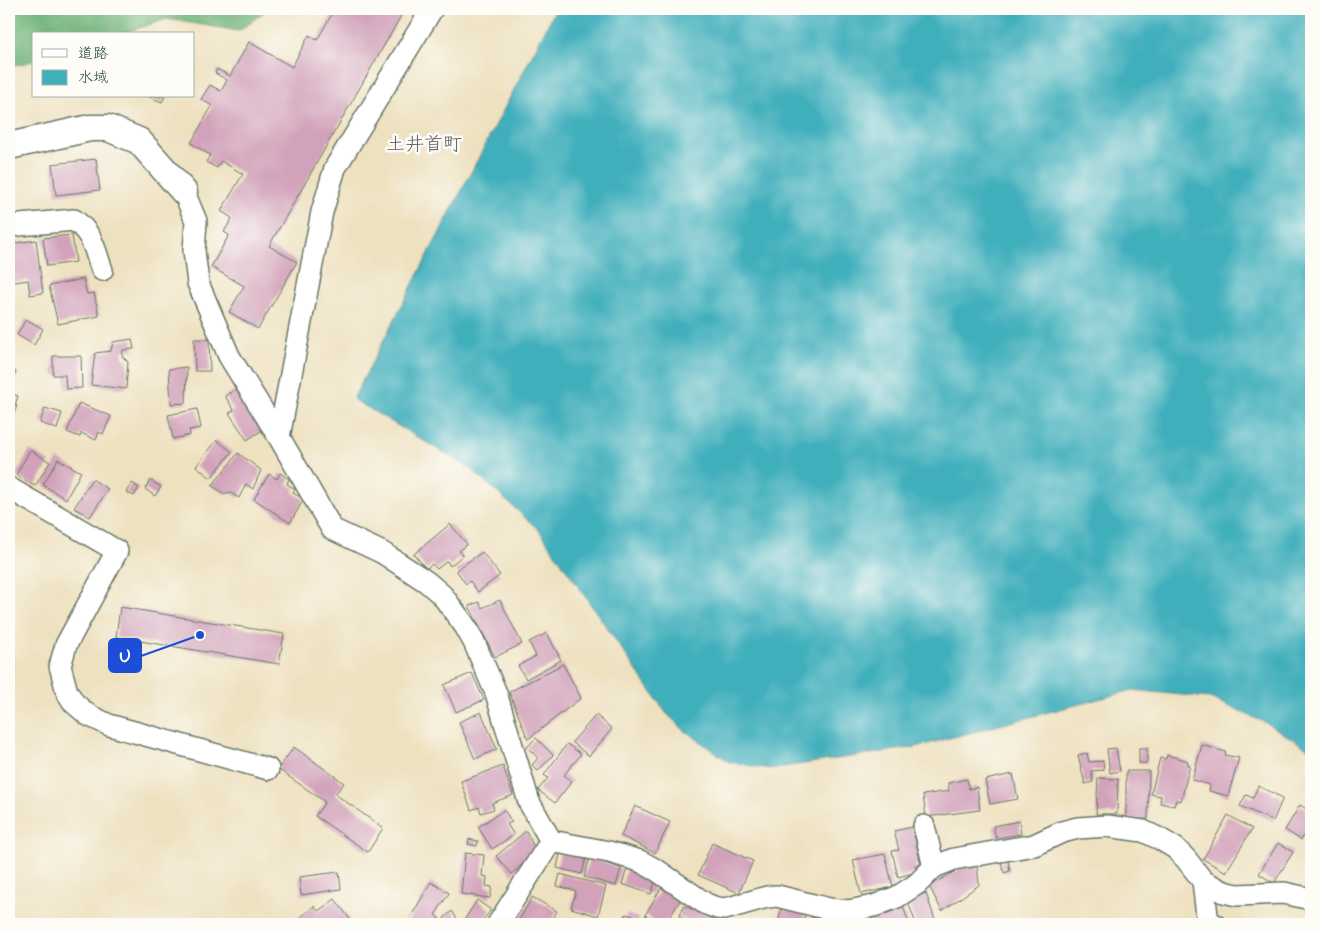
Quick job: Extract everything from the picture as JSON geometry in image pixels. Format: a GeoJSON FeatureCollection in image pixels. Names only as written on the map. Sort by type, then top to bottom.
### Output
{"type":"FeatureCollection","features":[{"type":"Feature","properties":{"kind":"street"},"geometry":{"type":"LineString","coordinates":[[279,437],[322,212],[335,168],[432,9]]}},
{"type":"Feature","properties":{"kind":"street"},"geometry":{"type":"LineString","coordinates":[[9,146],[90,128],[108,128],[139,141],[184,192],[196,221],[194,250],[198,284],[229,356],[279,437],[332,529],[383,553],[427,582],[442,595],[465,626],[496,693],[529,802],[551,841],[609,852],[640,861],[706,904],[725,909],[777,896],[829,909],[848,911],[874,906],[896,897],[917,884],[934,866],[954,859],[1034,845],[1062,832],[1078,828],[1107,826],[1143,832],[1160,839],[1175,848],[1203,881],[1224,892],[1237,895],[1284,893],[1311,899]]}},
{"type":"Feature","properties":{"kind":"street"},"geometry":{"type":"LineString","coordinates":[[9,226],[74,220],[85,228],[102,270]]}},
{"type":"Feature","properties":{"kind":"street"},"geometry":{"type":"LineString","coordinates":[[9,488],[117,551],[66,645],[60,666],[66,692],[74,703],[88,715],[109,725],[268,769]]}},
{"type":"Feature","properties":{"kind":"street"},"geometry":{"type":"LineString","coordinates":[[924,826],[934,866]]}},
{"type":"Feature","properties":{"kind":"street"},"geometry":{"type":"LineString","coordinates":[[498,924],[551,841]]}},
{"type":"Feature","properties":{"kind":"street"},"geometry":{"type":"LineString","coordinates":[[1203,881],[1208,924],[1214,924]]}},
{"type":"Feature","properties":{"kind":"green space"},"geometry":{"type":"Polygon","coordinates":[[[9,9],[268,9],[239,31],[167,19],[126,32],[32,32],[32,61],[23,64],[9,65],[9,9]]]}},
{"type":"Feature","properties":{"kind":"water"},"geometry":{"type":"Polygon","coordinates":[[[556,9],[1311,9],[1311,750],[1266,723],[1210,698],[1133,690],[916,747],[770,769],[729,762],[684,730],[666,713],[539,530],[471,469],[353,399],[556,9]]]}},
{"type":"Feature","properties":{"kind":"building"},"geometry":{"type":"Polygon","coordinates":[[[335,9],[405,9],[269,246],[297,262],[258,329],[229,312],[244,286],[211,267],[229,235],[224,232],[232,218],[221,211],[243,174],[221,161],[217,168],[206,162],[210,155],[191,143],[212,106],[201,99],[210,85],[221,91],[227,80],[215,73],[217,69],[230,76],[249,42],[292,67],[309,35],[317,40],[335,9]]]}},
{"type":"Feature","properties":{"kind":"building"},"geometry":{"type":"Polygon","coordinates":[[[152,98],[164,98],[162,102],[152,98]]]}},
{"type":"Feature","properties":{"kind":"building"},"geometry":{"type":"Polygon","coordinates":[[[96,159],[100,190],[56,195],[52,164],[96,159]]]}},
{"type":"Feature","properties":{"kind":"building"},"geometry":{"type":"Polygon","coordinates":[[[72,235],[76,262],[47,266],[43,238],[72,235]]]}},
{"type":"Feature","properties":{"kind":"building"},"geometry":{"type":"Polygon","coordinates":[[[36,240],[43,293],[30,295],[28,280],[9,283],[9,244],[36,240]]]}},
{"type":"Feature","properties":{"kind":"building"},"geometry":{"type":"Polygon","coordinates":[[[83,279],[87,294],[94,293],[99,316],[58,324],[49,286],[83,279]]]}},
{"type":"Feature","properties":{"kind":"building"},"geometry":{"type":"Polygon","coordinates":[[[26,319],[43,329],[34,345],[17,335],[26,319]]]}},
{"type":"Feature","properties":{"kind":"building"},"geometry":{"type":"Polygon","coordinates":[[[132,339],[134,349],[123,350],[122,356],[128,362],[126,389],[91,385],[95,353],[111,351],[113,342],[132,339]]]}},
{"type":"Feature","properties":{"kind":"building"},"geometry":{"type":"Polygon","coordinates":[[[194,339],[209,339],[210,371],[195,371],[194,339]]]}},
{"type":"Feature","properties":{"kind":"building"},"geometry":{"type":"Polygon","coordinates":[[[53,356],[81,356],[82,388],[66,389],[65,375],[53,375],[53,356]]]}},
{"type":"Feature","properties":{"kind":"building"},"geometry":{"type":"Polygon","coordinates":[[[187,367],[186,403],[171,404],[169,369],[187,367]]]}},
{"type":"Feature","properties":{"kind":"building"},"geometry":{"type":"Polygon","coordinates":[[[9,368],[16,372],[9,385],[9,368]]]}},
{"type":"Feature","properties":{"kind":"building"},"geometry":{"type":"Polygon","coordinates":[[[239,387],[264,429],[247,440],[229,413],[234,410],[225,396],[239,387]]]}},
{"type":"Feature","properties":{"kind":"building"},"geometry":{"type":"Polygon","coordinates":[[[9,393],[18,396],[15,405],[17,406],[12,418],[9,416],[9,393]]]}},
{"type":"Feature","properties":{"kind":"building"},"geometry":{"type":"Polygon","coordinates":[[[79,403],[111,416],[103,434],[99,432],[96,440],[81,433],[80,437],[67,432],[79,403]]]}},
{"type":"Feature","properties":{"kind":"building"},"geometry":{"type":"Polygon","coordinates":[[[45,408],[62,413],[57,429],[40,423],[45,408]]]}},
{"type":"Feature","properties":{"kind":"building"},"geometry":{"type":"Polygon","coordinates":[[[197,409],[201,428],[189,430],[190,435],[173,439],[168,415],[197,409]]]}},
{"type":"Feature","properties":{"kind":"building"},"geometry":{"type":"Polygon","coordinates":[[[217,440],[232,452],[211,478],[196,466],[217,440]]]}},
{"type":"Feature","properties":{"kind":"building"},"geometry":{"type":"Polygon","coordinates":[[[30,450],[50,462],[35,486],[16,475],[30,450]]]}},
{"type":"Feature","properties":{"kind":"building"},"geometry":{"type":"Polygon","coordinates":[[[238,453],[261,470],[253,489],[246,484],[239,498],[229,492],[225,494],[212,486],[238,453]]]}},
{"type":"Feature","properties":{"kind":"building"},"geometry":{"type":"Polygon","coordinates":[[[58,459],[81,472],[66,499],[43,485],[58,459]]]}},
{"type":"Feature","properties":{"kind":"building"},"geometry":{"type":"Polygon","coordinates":[[[280,473],[289,479],[287,484],[295,489],[293,493],[304,499],[290,523],[254,499],[269,474],[277,479],[280,473]]]}},
{"type":"Feature","properties":{"kind":"building"},"geometry":{"type":"Polygon","coordinates":[[[92,479],[108,489],[90,517],[74,508],[92,479]]]}},
{"type":"Feature","properties":{"kind":"building"},"geometry":{"type":"Polygon","coordinates":[[[150,480],[161,487],[155,496],[145,489],[150,480]]]}},
{"type":"Feature","properties":{"kind":"building"},"geometry":{"type":"Polygon","coordinates":[[[132,483],[139,488],[134,496],[126,492],[132,483]]]}},
{"type":"Feature","properties":{"kind":"building"},"geometry":{"type":"Polygon","coordinates":[[[450,524],[467,544],[459,551],[463,555],[450,566],[447,561],[437,569],[432,564],[426,569],[414,554],[450,524]]]}},
{"type":"Feature","properties":{"kind":"building"},"geometry":{"type":"Polygon","coordinates":[[[482,552],[500,575],[478,592],[470,581],[466,584],[456,570],[482,552]]]}},
{"type":"Feature","properties":{"kind":"building"},"geometry":{"type":"Polygon","coordinates":[[[500,600],[522,644],[495,657],[469,606],[479,602],[482,608],[500,600]]]}},
{"type":"Feature","properties":{"kind":"building"},"geometry":{"type":"Polygon","coordinates":[[[120,607],[284,634],[279,664],[116,637],[120,607]]]}},
{"type":"Feature","properties":{"kind":"building"},"geometry":{"type":"Polygon","coordinates":[[[547,633],[561,660],[526,679],[518,666],[536,656],[529,642],[547,633]]]}},
{"type":"Feature","properties":{"kind":"building"},"geometry":{"type":"Polygon","coordinates":[[[9,634],[14,665],[9,666],[9,634]]]}},
{"type":"Feature","properties":{"kind":"building"},"geometry":{"type":"Polygon","coordinates":[[[563,664],[581,698],[528,739],[509,692],[563,664]]]}},
{"type":"Feature","properties":{"kind":"building"},"geometry":{"type":"Polygon","coordinates":[[[472,673],[484,700],[456,712],[444,685],[472,673]]]}},
{"type":"Feature","properties":{"kind":"building"},"geometry":{"type":"Polygon","coordinates":[[[481,712],[497,749],[475,759],[459,722],[481,712]]]}},
{"type":"Feature","properties":{"kind":"building"},"geometry":{"type":"Polygon","coordinates":[[[596,715],[612,729],[589,756],[572,742],[596,715]]]}},
{"type":"Feature","properties":{"kind":"building"},"geometry":{"type":"Polygon","coordinates":[[[536,738],[553,755],[538,771],[532,765],[538,758],[527,747],[536,738]]]}},
{"type":"Feature","properties":{"kind":"building"},"geometry":{"type":"Polygon","coordinates":[[[567,744],[581,754],[564,775],[572,781],[555,803],[538,790],[548,778],[544,775],[567,744]]]}},
{"type":"Feature","properties":{"kind":"building"},"geometry":{"type":"Polygon","coordinates":[[[1202,745],[1226,752],[1225,755],[1239,758],[1228,796],[1209,791],[1210,785],[1192,780],[1202,745]]]}},
{"type":"Feature","properties":{"kind":"building"},"geometry":{"type":"Polygon","coordinates":[[[294,747],[344,783],[335,794],[383,828],[368,852],[315,816],[325,802],[278,769],[294,747]]]}},
{"type":"Feature","properties":{"kind":"building"},"geometry":{"type":"Polygon","coordinates":[[[1116,748],[1120,771],[1110,773],[1107,749],[1116,748]]]}},
{"type":"Feature","properties":{"kind":"building"},"geometry":{"type":"Polygon","coordinates":[[[1139,748],[1147,748],[1147,763],[1139,763],[1139,748]]]}},
{"type":"Feature","properties":{"kind":"building"},"geometry":{"type":"Polygon","coordinates":[[[1087,753],[1089,762],[1103,761],[1104,770],[1091,771],[1093,782],[1085,784],[1078,755],[1087,753]]]}},
{"type":"Feature","properties":{"kind":"building"},"geometry":{"type":"Polygon","coordinates":[[[1167,755],[1188,761],[1187,765],[1190,765],[1181,801],[1176,800],[1174,806],[1160,803],[1161,796],[1151,794],[1160,758],[1166,759],[1167,755]]]}},
{"type":"Feature","properties":{"kind":"building"},"geometry":{"type":"Polygon","coordinates":[[[503,766],[513,795],[492,803],[494,809],[481,813],[479,807],[471,810],[461,781],[503,766]]]}},
{"type":"Feature","properties":{"kind":"building"},"geometry":{"type":"Polygon","coordinates":[[[1126,771],[1149,771],[1148,819],[1126,819],[1126,771]]]}},
{"type":"Feature","properties":{"kind":"building"},"geometry":{"type":"Polygon","coordinates":[[[1013,774],[1018,799],[990,804],[985,780],[1013,774]]]}},
{"type":"Feature","properties":{"kind":"building"},"geometry":{"type":"Polygon","coordinates":[[[1098,778],[1118,779],[1117,814],[1096,814],[1098,778]]]}},
{"type":"Feature","properties":{"kind":"building"},"geometry":{"type":"Polygon","coordinates":[[[967,779],[969,789],[977,787],[980,810],[926,817],[923,795],[949,791],[948,783],[967,779]]]}},
{"type":"Feature","properties":{"kind":"building"},"geometry":{"type":"Polygon","coordinates":[[[1258,786],[1283,798],[1273,821],[1240,806],[1246,795],[1253,798],[1258,786]]]}},
{"type":"Feature","properties":{"kind":"building"},"geometry":{"type":"Polygon","coordinates":[[[1300,805],[1311,812],[1311,823],[1301,840],[1285,830],[1300,805]]]}},
{"type":"Feature","properties":{"kind":"building"},"geometry":{"type":"Polygon","coordinates":[[[635,806],[670,822],[655,853],[621,836],[635,806]]]}},
{"type":"Feature","properties":{"kind":"building"},"geometry":{"type":"Polygon","coordinates":[[[504,810],[512,822],[507,824],[514,835],[492,849],[478,827],[504,810]]]}},
{"type":"Feature","properties":{"kind":"building"},"geometry":{"type":"Polygon","coordinates":[[[1228,815],[1252,829],[1226,872],[1203,859],[1228,815]]]}},
{"type":"Feature","properties":{"kind":"building"},"geometry":{"type":"Polygon","coordinates":[[[1019,821],[1021,834],[996,838],[993,826],[1019,821]]]}},
{"type":"Feature","properties":{"kind":"building"},"geometry":{"type":"Polygon","coordinates":[[[912,827],[921,864],[915,865],[917,872],[898,877],[892,851],[899,850],[894,831],[912,827]]]}},
{"type":"Feature","properties":{"kind":"building"},"geometry":{"type":"Polygon","coordinates":[[[526,831],[536,851],[512,874],[496,856],[526,831]]]}},
{"type":"Feature","properties":{"kind":"building"},"geometry":{"type":"Polygon","coordinates":[[[469,839],[478,841],[477,846],[468,844],[469,839]]]}},
{"type":"Feature","properties":{"kind":"building"},"geometry":{"type":"Polygon","coordinates":[[[712,843],[753,861],[739,893],[698,875],[712,843]]]}},
{"type":"Feature","properties":{"kind":"building"},"geometry":{"type":"Polygon","coordinates":[[[1278,843],[1293,852],[1274,883],[1259,874],[1278,843]]]}},
{"type":"Feature","properties":{"kind":"building"},"geometry":{"type":"Polygon","coordinates":[[[465,853],[484,855],[482,876],[487,877],[486,886],[492,887],[490,898],[461,894],[465,853]]]}},
{"type":"Feature","properties":{"kind":"building"},"geometry":{"type":"Polygon","coordinates":[[[560,853],[586,858],[582,874],[557,868],[560,853]]]}},
{"type":"Feature","properties":{"kind":"building"},"geometry":{"type":"Polygon","coordinates":[[[885,854],[893,887],[861,894],[853,860],[885,854]]]}},
{"type":"Feature","properties":{"kind":"building"},"geometry":{"type":"Polygon","coordinates":[[[590,858],[621,868],[616,886],[584,877],[590,858]]]}},
{"type":"Feature","properties":{"kind":"building"},"geometry":{"type":"Polygon","coordinates":[[[1008,861],[1010,871],[1004,873],[1001,862],[1008,861]]]}},
{"type":"Feature","properties":{"kind":"building"},"geometry":{"type":"Polygon","coordinates":[[[977,865],[979,885],[942,911],[929,886],[963,867],[977,865]]]}},
{"type":"Feature","properties":{"kind":"building"},"geometry":{"type":"Polygon","coordinates":[[[627,869],[656,879],[651,894],[622,884],[627,869]]]}},
{"type":"Feature","properties":{"kind":"building"},"geometry":{"type":"Polygon","coordinates":[[[339,872],[341,889],[301,895],[299,877],[339,872]]]}},
{"type":"Feature","properties":{"kind":"building"},"geometry":{"type":"Polygon","coordinates":[[[560,874],[606,886],[598,916],[571,908],[576,891],[557,886],[560,874]]]}},
{"type":"Feature","properties":{"kind":"building"},"geometry":{"type":"Polygon","coordinates":[[[431,882],[449,893],[435,915],[439,918],[436,924],[417,924],[409,920],[431,882]]]}},
{"type":"Feature","properties":{"kind":"building"},"geometry":{"type":"Polygon","coordinates":[[[661,888],[681,899],[665,924],[660,924],[645,915],[661,888]]]}},
{"type":"Feature","properties":{"kind":"building"},"geometry":{"type":"Polygon","coordinates":[[[926,893],[935,920],[916,924],[907,899],[926,893]]]}},
{"type":"Feature","properties":{"kind":"building"},"geometry":{"type":"Polygon","coordinates":[[[532,897],[557,911],[552,921],[558,924],[517,924],[532,897]]]}},
{"type":"Feature","properties":{"kind":"building"},"geometry":{"type":"Polygon","coordinates":[[[335,899],[350,919],[343,924],[303,924],[298,919],[314,906],[318,911],[335,899]]]}},
{"type":"Feature","properties":{"kind":"building"},"geometry":{"type":"Polygon","coordinates":[[[477,900],[491,910],[480,924],[472,924],[465,919],[477,900]]]}},
{"type":"Feature","properties":{"kind":"building"},"geometry":{"type":"Polygon","coordinates":[[[684,906],[722,921],[721,924],[697,924],[679,917],[684,906]]]}},
{"type":"Feature","properties":{"kind":"building"},"geometry":{"type":"Polygon","coordinates":[[[903,906],[909,924],[862,924],[860,917],[903,906]]]}},
{"type":"Feature","properties":{"kind":"building"},"geometry":{"type":"Polygon","coordinates":[[[781,909],[805,913],[803,924],[778,924],[781,909]]]}},
{"type":"Feature","properties":{"kind":"building"},"geometry":{"type":"Polygon","coordinates":[[[452,911],[460,924],[445,924],[444,918],[452,911]]]}},
{"type":"Feature","properties":{"kind":"building"},"geometry":{"type":"Polygon","coordinates":[[[626,914],[639,918],[638,924],[624,924],[626,914]]]}},
{"type":"Feature","properties":{"kind":"building"},"geometry":{"type":"Polygon","coordinates":[[[812,917],[844,920],[843,924],[812,924],[812,917]]]}},
{"type":"Feature","properties":{"kind":"place","name":"U"},"geometry":{"type":"Point","coordinates":[200,635]}},
{"type":"Feature","properties":{"kind":"district","name":"土井首町"},"geometry":{"type":"Point","coordinates":[424,144]}}]}
